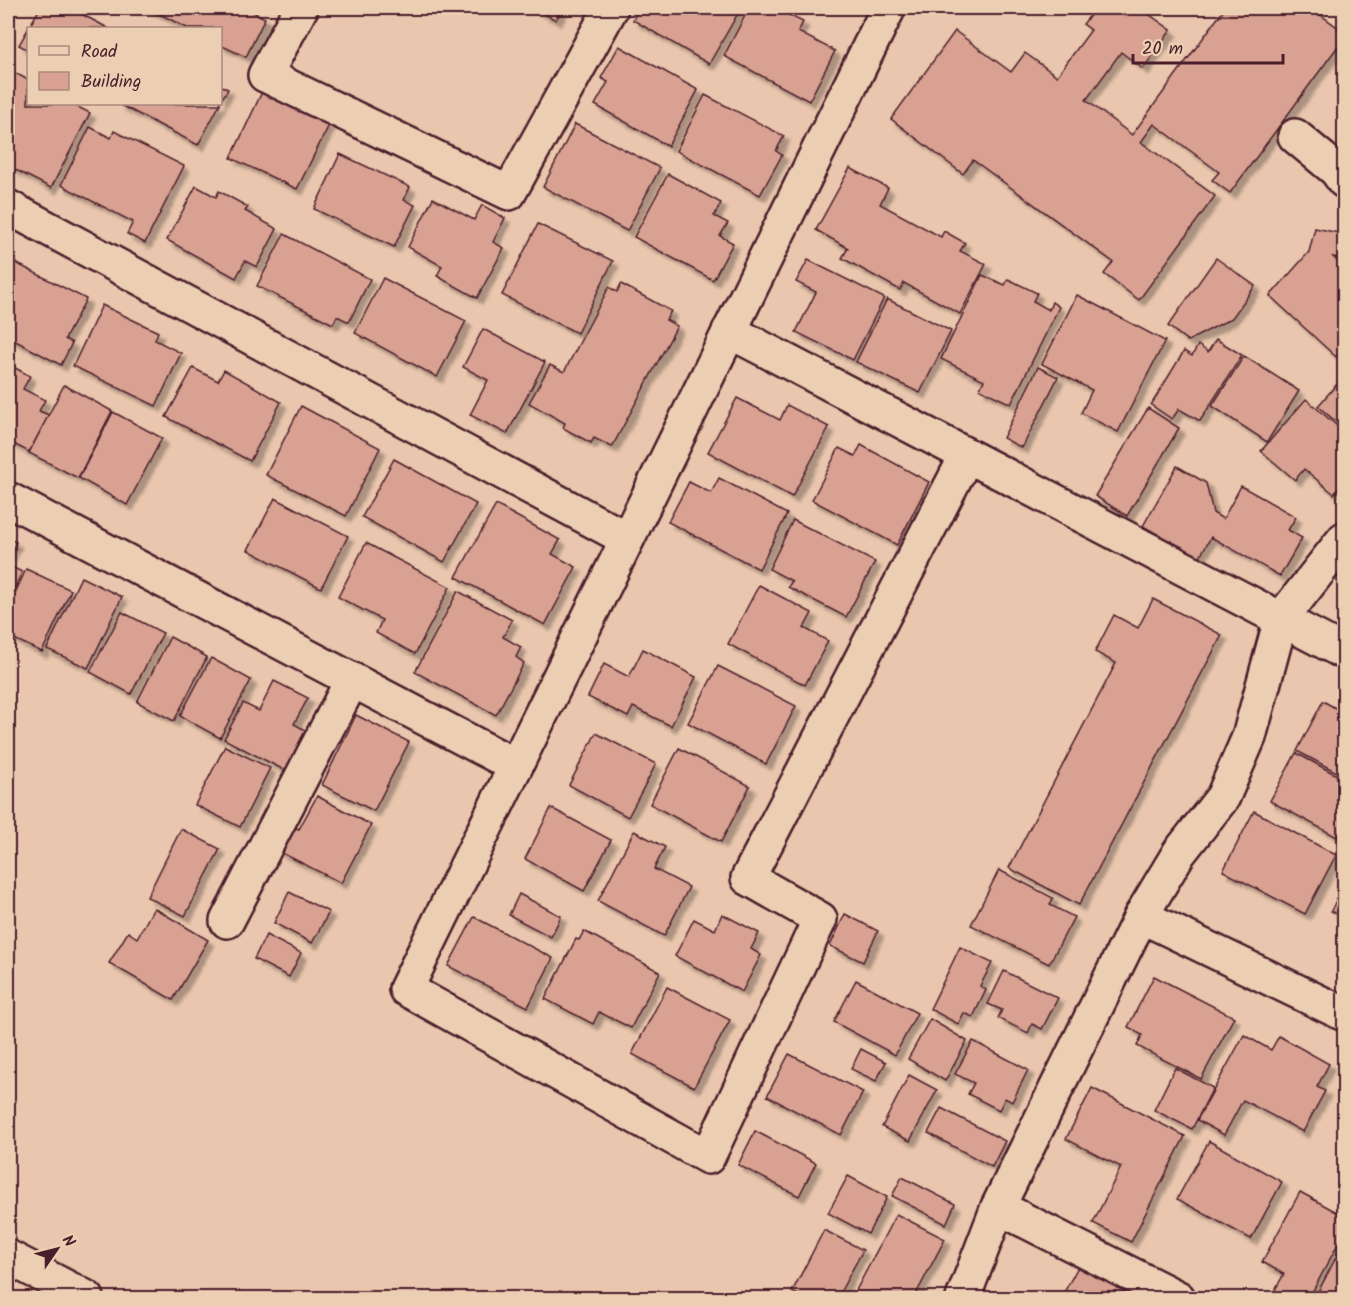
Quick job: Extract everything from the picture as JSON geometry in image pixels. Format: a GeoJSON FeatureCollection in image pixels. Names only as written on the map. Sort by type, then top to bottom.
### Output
{"type":"FeatureCollection","features":[{"type":"Feature","properties":{"kind":"main road"},"geometry":{"type":"LineString","coordinates":[[301,8],[265,75],[510,193],[611,8]]}},
{"type":"Feature","properties":{"kind":"main road"},"geometry":{"type":"LineString","coordinates":[[888,8],[406,989],[708,1157],[820,919],[748,878],[967,455]]}},
{"type":"Feature","properties":{"kind":"main road"},"geometry":{"type":"LineString","coordinates":[[1295,136],[1336,170],[1344,181]]}},
{"type":"Feature","properties":{"kind":"main road"},"geometry":{"type":"LineString","coordinates":[[8,207],[627,539]]}},
{"type":"Feature","properties":{"kind":"main road"},"geometry":{"type":"LineString","coordinates":[[729,331],[1344,652]]}},
{"type":"Feature","properties":{"kind":"main road"},"geometry":{"type":"LineString","coordinates":[[8,499],[516,766]]}},
{"type":"Feature","properties":{"kind":"main road"},"geometry":{"type":"LineString","coordinates":[[963,1299],[998,1207],[1141,915],[1179,854],[1223,797],[1249,737],[1281,619],[1344,540]]}},
{"type":"Feature","properties":{"kind":"main road"},"geometry":{"type":"LineString","coordinates":[[226,921],[352,680]]}},
{"type":"Feature","properties":{"kind":"main road"},"geometry":{"type":"LineString","coordinates":[[1141,915],[1344,1014]]}},
{"type":"Feature","properties":{"kind":"main road"},"geometry":{"type":"LineString","coordinates":[[998,1207],[1178,1299]]}},
{"type":"Feature","properties":{"kind":"main road"},"geometry":{"type":"LineString","coordinates":[[8,1257],[87,1299]]}},
{"type":"Feature","properties":{"kind":"building"},"geometry":{"type":"Polygon","coordinates":[[[40,8],[70,8],[106,27],[30,27],[40,8]]]}},
{"type":"Feature","properties":{"kind":"building"},"geometry":{"type":"Polygon","coordinates":[[[148,8],[245,8],[265,18],[246,57],[222,46],[222,27],[185,27],[148,8]]]}},
{"type":"Feature","properties":{"kind":"building"},"geometry":{"type":"Polygon","coordinates":[[[533,8],[562,8],[556,20],[533,8]]]}},
{"type":"Feature","properties":{"kind":"building"},"geometry":{"type":"Polygon","coordinates":[[[639,8],[741,8],[709,64],[633,20],[639,8]]]}},
{"type":"Feature","properties":{"kind":"building"},"geometry":{"type":"Polygon","coordinates":[[[749,8],[774,8],[803,22],[798,32],[835,51],[809,101],[724,56],[749,8]]]}},
{"type":"Feature","properties":{"kind":"building"},"geometry":{"type":"Polygon","coordinates":[[[1096,8],[1140,8],[1171,30],[1143,69],[1121,52],[1086,100],[1132,135],[1225,8],[1311,8],[1344,32],[1344,38],[1230,193],[1212,180],[1219,172],[1154,124],[1141,142],[1215,196],[1139,300],[1104,274],[1113,262],[973,160],[963,174],[891,119],[955,31],[1011,72],[1025,53],[1057,76],[1091,30],[1083,24],[1096,8]]]}},
{"type":"Feature","properties":{"kind":"building"},"geometry":{"type":"Polygon","coordinates":[[[27,31],[27,49],[19,45],[27,31]]]}},
{"type":"Feature","properties":{"kind":"building"},"geometry":{"type":"Polygon","coordinates":[[[619,46],[698,90],[668,146],[595,105],[608,82],[601,78],[619,46]]]}},
{"type":"Feature","properties":{"kind":"building"},"geometry":{"type":"Polygon","coordinates":[[[8,69],[27,79],[27,105],[74,105],[90,113],[51,188],[8,166],[8,69]]]}},
{"type":"Feature","properties":{"kind":"building"},"geometry":{"type":"Polygon","coordinates":[[[222,86],[228,89],[222,99],[222,86]]]}},
{"type":"Feature","properties":{"kind":"building"},"geometry":{"type":"Polygon","coordinates":[[[262,92],[329,125],[297,189],[231,158],[262,92]]]}},
{"type":"Feature","properties":{"kind":"building"},"geometry":{"type":"Polygon","coordinates":[[[705,95],[784,136],[776,151],[782,155],[760,195],[676,151],[705,95]]]}},
{"type":"Feature","properties":{"kind":"building"},"geometry":{"type":"Polygon","coordinates":[[[121,105],[219,105],[198,145],[121,105]]]}},
{"type":"Feature","properties":{"kind":"building"},"geometry":{"type":"Polygon","coordinates":[[[575,124],[660,168],[627,231],[543,187],[575,124]]]}},
{"type":"Feature","properties":{"kind":"building"},"geometry":{"type":"Polygon","coordinates":[[[90,127],[111,138],[114,131],[184,166],[145,243],[127,234],[133,222],[61,185],[90,127]]]}},
{"type":"Feature","properties":{"kind":"building"},"geometry":{"type":"Polygon","coordinates":[[[340,154],[410,187],[404,200],[415,205],[394,247],[314,209],[340,154]]]}},
{"type":"Feature","properties":{"kind":"building"},"geometry":{"type":"Polygon","coordinates":[[[850,168],[888,188],[880,204],[941,237],[944,231],[965,243],[960,251],[986,264],[960,314],[904,283],[900,290],[842,258],[848,248],[816,230],[850,168]]]}},
{"type":"Feature","properties":{"kind":"building"},"geometry":{"type":"Polygon","coordinates":[[[668,174],[721,203],[714,216],[728,223],[720,236],[733,243],[713,280],[634,237],[668,174]]]}},
{"type":"Feature","properties":{"kind":"building"},"geometry":{"type":"Polygon","coordinates":[[[196,186],[216,197],[219,191],[248,207],[245,211],[277,229],[257,267],[245,261],[236,278],[167,240],[196,186]]]}},
{"type":"Feature","properties":{"kind":"building"},"geometry":{"type":"Polygon","coordinates":[[[433,198],[474,220],[482,205],[505,218],[493,242],[504,248],[477,298],[437,276],[442,266],[408,247],[433,198]]]}},
{"type":"Feature","properties":{"kind":"building"},"geometry":{"type":"Polygon","coordinates":[[[538,224],[613,261],[577,333],[502,295],[538,224]]]}},
{"type":"Feature","properties":{"kind":"building"},"geometry":{"type":"Polygon","coordinates":[[[1315,228],[1344,234],[1344,259],[1333,257],[1344,268],[1344,347],[1336,357],[1270,296],[1309,252],[1315,228]]]}},
{"type":"Feature","properties":{"kind":"building"},"geometry":{"type":"Polygon","coordinates":[[[284,234],[370,279],[349,322],[337,316],[333,324],[257,286],[284,234]]]}},
{"type":"Feature","properties":{"kind":"building"},"geometry":{"type":"Polygon","coordinates":[[[1216,258],[1255,286],[1232,318],[1188,341],[1168,326],[1216,258]]]}},
{"type":"Feature","properties":{"kind":"building"},"geometry":{"type":"Polygon","coordinates":[[[8,259],[86,299],[65,339],[72,343],[61,365],[8,337],[8,259]]]}},
{"type":"Feature","properties":{"kind":"building"},"geometry":{"type":"Polygon","coordinates":[[[808,260],[884,298],[853,360],[796,332],[816,292],[796,282],[808,260]]]}},
{"type":"Feature","properties":{"kind":"building"},"geometry":{"type":"Polygon","coordinates":[[[982,275],[1005,285],[1008,279],[1037,293],[1033,301],[1049,310],[1052,302],[1059,307],[1011,404],[980,389],[984,380],[941,359],[982,275]]]}},
{"type":"Feature","properties":{"kind":"building"},"geometry":{"type":"Polygon","coordinates":[[[383,278],[466,321],[437,377],[355,333],[383,278]]]}},
{"type":"Feature","properties":{"kind":"building"},"geometry":{"type":"Polygon","coordinates":[[[621,284],[671,311],[666,320],[677,326],[612,447],[594,438],[591,443],[563,428],[565,423],[529,403],[550,365],[564,372],[609,287],[617,292],[621,284]]]}},
{"type":"Feature","properties":{"kind":"building"},"geometry":{"type":"Polygon","coordinates":[[[1077,295],[1165,341],[1118,432],[1081,413],[1092,390],[1042,364],[1077,295]]]}},
{"type":"Feature","properties":{"kind":"building"},"geometry":{"type":"Polygon","coordinates":[[[887,299],[951,331],[920,393],[856,362],[887,299]]]}},
{"type":"Feature","properties":{"kind":"building"},"geometry":{"type":"Polygon","coordinates":[[[102,305],[158,332],[155,340],[181,353],[156,406],[73,366],[102,305]]]}},
{"type":"Feature","properties":{"kind":"building"},"geometry":{"type":"Polygon","coordinates":[[[483,329],[545,362],[507,434],[470,415],[488,380],[463,367],[483,329]]]}},
{"type":"Feature","properties":{"kind":"building"},"geometry":{"type":"Polygon","coordinates":[[[1216,339],[1242,355],[1200,421],[1179,409],[1172,419],[1151,405],[1184,351],[1192,356],[1198,345],[1208,352],[1216,339]]]}},
{"type":"Feature","properties":{"kind":"building"},"geometry":{"type":"Polygon","coordinates":[[[1244,356],[1299,391],[1267,442],[1212,406],[1244,356]]]}},
{"type":"Feature","properties":{"kind":"building"},"geometry":{"type":"Polygon","coordinates":[[[8,364],[30,376],[23,389],[45,400],[39,411],[49,415],[29,452],[8,441],[8,364]]]}},
{"type":"Feature","properties":{"kind":"building"},"geometry":{"type":"Polygon","coordinates":[[[1038,367],[1058,377],[1022,448],[1003,438],[1038,367]]]}},
{"type":"Feature","properties":{"kind":"building"},"geometry":{"type":"Polygon","coordinates":[[[193,368],[218,381],[224,370],[281,402],[250,461],[166,417],[193,368]]]}},
{"type":"Feature","properties":{"kind":"building"},"geometry":{"type":"Polygon","coordinates":[[[1344,376],[1344,429],[1318,406],[1344,376]]]}},
{"type":"Feature","properties":{"kind":"building"},"geometry":{"type":"Polygon","coordinates":[[[64,385],[112,411],[78,478],[29,453],[64,385]]]}},
{"type":"Feature","properties":{"kind":"building"},"geometry":{"type":"Polygon","coordinates":[[[737,398],[780,420],[787,405],[829,427],[792,497],[708,452],[737,398]]]}},
{"type":"Feature","properties":{"kind":"building"},"geometry":{"type":"Polygon","coordinates":[[[1306,399],[1344,432],[1344,481],[1334,494],[1304,469],[1295,480],[1261,451],[1306,399]]]}},
{"type":"Feature","properties":{"kind":"building"},"geometry":{"type":"Polygon","coordinates":[[[301,406],[380,448],[346,516],[266,475],[301,406]]]}},
{"type":"Feature","properties":{"kind":"building"},"geometry":{"type":"Polygon","coordinates":[[[1148,408],[1179,428],[1127,516],[1095,496],[1148,408]]]}},
{"type":"Feature","properties":{"kind":"building"},"geometry":{"type":"Polygon","coordinates":[[[113,412],[162,438],[127,505],[79,478],[113,412]]]}},
{"type":"Feature","properties":{"kind":"building"},"geometry":{"type":"Polygon","coordinates":[[[861,445],[929,482],[897,545],[812,500],[839,448],[855,456],[861,445]]]}},
{"type":"Feature","properties":{"kind":"building"},"geometry":{"type":"Polygon","coordinates":[[[394,459],[476,504],[444,562],[362,517],[394,459]]]}},
{"type":"Feature","properties":{"kind":"building"},"geometry":{"type":"Polygon","coordinates":[[[1177,466],[1206,483],[1213,513],[1223,519],[1241,486],[1296,517],[1288,530],[1302,538],[1280,576],[1211,537],[1199,558],[1143,526],[1177,466]]]}},
{"type":"Feature","properties":{"kind":"building"},"geometry":{"type":"Polygon","coordinates":[[[719,478],[787,514],[759,569],[668,522],[689,482],[711,493],[719,478]]]}},
{"type":"Feature","properties":{"kind":"building"},"geometry":{"type":"Polygon","coordinates":[[[275,498],[348,536],[321,588],[248,550],[275,498]]]}},
{"type":"Feature","properties":{"kind":"building"},"geometry":{"type":"Polygon","coordinates":[[[496,505],[560,540],[552,554],[576,567],[545,625],[456,577],[496,505]]]}},
{"type":"Feature","properties":{"kind":"building"},"geometry":{"type":"Polygon","coordinates":[[[793,520],[875,562],[846,617],[788,587],[792,581],[769,569],[793,520]]]}},
{"type":"Feature","properties":{"kind":"building"},"geometry":{"type":"Polygon","coordinates":[[[8,538],[16,542],[8,559],[8,538]]]}},
{"type":"Feature","properties":{"kind":"building"},"geometry":{"type":"Polygon","coordinates":[[[366,543],[450,587],[415,654],[376,633],[382,620],[338,597],[366,543]]]}},
{"type":"Feature","properties":{"kind":"building"},"geometry":{"type":"Polygon","coordinates":[[[8,565],[22,572],[8,602],[8,565]]]}},
{"type":"Feature","properties":{"kind":"building"},"geometry":{"type":"Polygon","coordinates":[[[26,569],[71,590],[42,652],[8,636],[8,609],[26,569]]]}},
{"type":"Feature","properties":{"kind":"building"},"geometry":{"type":"Polygon","coordinates":[[[81,577],[122,597],[88,668],[47,649],[81,577]]]}},
{"type":"Feature","properties":{"kind":"building"},"geometry":{"type":"Polygon","coordinates":[[[759,585],[812,613],[804,628],[828,641],[805,685],[728,644],[759,585]]]}},
{"type":"Feature","properties":{"kind":"building"},"geometry":{"type":"Polygon","coordinates":[[[458,591],[512,620],[503,637],[521,647],[516,657],[524,663],[496,715],[415,672],[458,591]]]}},
{"type":"Feature","properties":{"kind":"building"},"geometry":{"type":"Polygon","coordinates":[[[1153,599],[1222,635],[1079,905],[1009,868],[1116,663],[1095,652],[1114,615],[1138,628],[1153,599]]]}},
{"type":"Feature","properties":{"kind":"building"},"geometry":{"type":"Polygon","coordinates":[[[122,612],[163,633],[131,694],[90,672],[122,612]]]}},
{"type":"Feature","properties":{"kind":"building"},"geometry":{"type":"Polygon","coordinates":[[[170,637],[207,657],[174,721],[137,702],[170,637]]]}},
{"type":"Feature","properties":{"kind":"building"},"geometry":{"type":"Polygon","coordinates":[[[643,649],[696,677],[671,726],[633,707],[628,717],[588,697],[604,664],[629,677],[643,649]]]}},
{"type":"Feature","properties":{"kind":"building"},"geometry":{"type":"Polygon","coordinates":[[[211,658],[251,680],[220,738],[180,716],[211,658]]]}},
{"type":"Feature","properties":{"kind":"building"},"geometry":{"type":"Polygon","coordinates":[[[718,666],[796,706],[766,764],[688,723],[718,666]]]}},
{"type":"Feature","properties":{"kind":"building"},"geometry":{"type":"Polygon","coordinates":[[[274,681],[308,698],[294,724],[307,731],[286,771],[224,739],[243,703],[259,711],[274,681]]]}},
{"type":"Feature","properties":{"kind":"building"},"geometry":{"type":"Polygon","coordinates":[[[1323,701],[1344,713],[1344,776],[1297,751],[1323,701]]]}},
{"type":"Feature","properties":{"kind":"building"},"geometry":{"type":"Polygon","coordinates":[[[356,715],[409,742],[374,811],[322,785],[356,715]]]}},
{"type":"Feature","properties":{"kind":"building"},"geometry":{"type":"Polygon","coordinates":[[[596,733],[656,764],[628,817],[569,785],[596,733]]]}},
{"type":"Feature","properties":{"kind":"building"},"geometry":{"type":"Polygon","coordinates":[[[225,746],[270,768],[240,827],[195,805],[225,746]]]}},
{"type":"Feature","properties":{"kind":"building"},"geometry":{"type":"Polygon","coordinates":[[[679,748],[750,786],[721,842],[650,804],[679,748]]]}},
{"type":"Feature","properties":{"kind":"building"},"geometry":{"type":"Polygon","coordinates":[[[1296,753],[1344,779],[1344,823],[1337,837],[1270,801],[1296,753]]]}},
{"type":"Feature","properties":{"kind":"building"},"geometry":{"type":"Polygon","coordinates":[[[317,796],[371,825],[341,883],[278,851],[291,826],[299,829],[317,796]]]}},
{"type":"Feature","properties":{"kind":"building"},"geometry":{"type":"Polygon","coordinates":[[[551,808],[611,840],[584,891],[525,859],[551,808]]]}},
{"type":"Feature","properties":{"kind":"building"},"geometry":{"type":"Polygon","coordinates":[[[1254,811],[1336,855],[1305,914],[1223,871],[1254,811]]]}},
{"type":"Feature","properties":{"kind":"building"},"geometry":{"type":"Polygon","coordinates":[[[181,829],[220,849],[185,916],[147,897],[181,829]]]}},
{"type":"Feature","properties":{"kind":"building"},"geometry":{"type":"Polygon","coordinates":[[[634,831],[665,847],[654,869],[689,887],[664,936],[598,901],[634,831]]]}},
{"type":"Feature","properties":{"kind":"building"},"geometry":{"type":"Polygon","coordinates":[[[999,870],[1053,898],[1050,905],[1074,917],[1049,964],[971,925],[999,870]]]}},
{"type":"Feature","properties":{"kind":"building"},"geometry":{"type":"Polygon","coordinates":[[[1344,884],[1344,918],[1331,911],[1344,884]]]}},
{"type":"Feature","properties":{"kind":"building"},"geometry":{"type":"Polygon","coordinates":[[[289,892],[329,912],[312,943],[274,923],[289,892]]]}},
{"type":"Feature","properties":{"kind":"building"},"geometry":{"type":"Polygon","coordinates":[[[519,894],[561,916],[551,937],[509,915],[519,894]]]}},
{"type":"Feature","properties":{"kind":"building"},"geometry":{"type":"Polygon","coordinates":[[[154,908],[208,940],[173,1000],[109,963],[128,932],[137,938],[154,908]]]}},
{"type":"Feature","properties":{"kind":"building"},"geometry":{"type":"Polygon","coordinates":[[[722,914],[759,933],[751,949],[761,955],[742,992],[675,956],[694,919],[715,930],[722,914]]]}},
{"type":"Feature","properties":{"kind":"building"},"geometry":{"type":"Polygon","coordinates":[[[845,914],[878,931],[863,962],[830,946],[845,914]]]}},
{"type":"Feature","properties":{"kind":"building"},"geometry":{"type":"Polygon","coordinates":[[[474,917],[553,958],[528,1007],[448,966],[474,917]]]}},
{"type":"Feature","properties":{"kind":"building"},"geometry":{"type":"Polygon","coordinates":[[[584,931],[660,972],[631,1028],[599,1012],[593,1024],[545,999],[576,939],[579,940],[584,931]]]}},
{"type":"Feature","properties":{"kind":"building"},"geometry":{"type":"Polygon","coordinates":[[[266,935],[301,953],[289,977],[254,959],[266,935]]]}},
{"type":"Feature","properties":{"kind":"building"},"geometry":{"type":"Polygon","coordinates":[[[960,947],[992,963],[980,986],[986,990],[973,1017],[964,1013],[958,1024],[930,1009],[960,947]]]}},
{"type":"Feature","properties":{"kind":"building"},"geometry":{"type":"Polygon","coordinates":[[[1004,971],[1058,998],[1042,1029],[1032,1024],[1028,1033],[998,1018],[1002,1010],[988,1004],[1004,971]]]}},
{"type":"Feature","properties":{"kind":"building"},"geometry":{"type":"Polygon","coordinates":[[[1154,976],[1234,1017],[1201,1079],[1137,1046],[1142,1035],[1128,1027],[1154,976]]]}},
{"type":"Feature","properties":{"kind":"building"},"geometry":{"type":"Polygon","coordinates":[[[856,980],[917,1013],[895,1055],[834,1022],[856,980]]]}},
{"type":"Feature","properties":{"kind":"building"},"geometry":{"type":"Polygon","coordinates":[[[667,987],[730,1020],[694,1087],[632,1054],[667,987]]]}},
{"type":"Feature","properties":{"kind":"building"},"geometry":{"type":"Polygon","coordinates":[[[930,1019],[967,1041],[945,1081],[908,1059],[930,1019]]]}},
{"type":"Feature","properties":{"kind":"building"},"geometry":{"type":"Polygon","coordinates":[[[1244,1035],[1271,1050],[1279,1036],[1329,1064],[1317,1087],[1325,1091],[1303,1132],[1243,1100],[1224,1135],[1197,1120],[1244,1035]]]}},
{"type":"Feature","properties":{"kind":"building"},"geometry":{"type":"Polygon","coordinates":[[[973,1041],[1028,1070],[1012,1102],[1005,1098],[999,1110],[968,1094],[974,1083],[955,1074],[973,1041]]]}},
{"type":"Feature","properties":{"kind":"building"},"geometry":{"type":"Polygon","coordinates":[[[861,1049],[886,1062],[876,1081],[851,1069],[861,1049]]]}},
{"type":"Feature","properties":{"kind":"building"},"geometry":{"type":"Polygon","coordinates":[[[789,1054],[863,1092],[841,1135],[767,1096],[789,1054]]]}},
{"type":"Feature","properties":{"kind":"building"},"geometry":{"type":"Polygon","coordinates":[[[1175,1068],[1213,1088],[1192,1129],[1154,1110],[1175,1068]]]}},
{"type":"Feature","properties":{"kind":"building"},"geometry":{"type":"Polygon","coordinates":[[[909,1075],[937,1090],[910,1141],[882,1127],[909,1075]]]}},
{"type":"Feature","properties":{"kind":"building"},"geometry":{"type":"Polygon","coordinates":[[[1092,1088],[1185,1136],[1131,1242],[1093,1223],[1121,1167],[1066,1139],[1092,1088]]]}},
{"type":"Feature","properties":{"kind":"building"},"geometry":{"type":"Polygon","coordinates":[[[941,1108],[1005,1141],[992,1167],[928,1133],[941,1108]]]}},
{"type":"Feature","properties":{"kind":"building"},"geometry":{"type":"Polygon","coordinates":[[[755,1131],[816,1163],[799,1196],[738,1165],[755,1131]]]}},
{"type":"Feature","properties":{"kind":"building"},"geometry":{"type":"Polygon","coordinates":[[[1209,1141],[1282,1182],[1251,1239],[1177,1199],[1209,1141]]]}},
{"type":"Feature","properties":{"kind":"building"},"geometry":{"type":"Polygon","coordinates":[[[848,1176],[887,1197],[868,1234],[828,1213],[848,1176]]]}},
{"type":"Feature","properties":{"kind":"building"},"geometry":{"type":"Polygon","coordinates":[[[902,1177],[955,1204],[946,1224],[892,1196],[902,1177]]]}},
{"type":"Feature","properties":{"kind":"building"},"geometry":{"type":"Polygon","coordinates":[[[1300,1192],[1344,1216],[1344,1233],[1309,1298],[1279,1298],[1272,1295],[1284,1274],[1262,1262],[1300,1192]]]}},
{"type":"Feature","properties":{"kind":"building"},"geometry":{"type":"Polygon","coordinates":[[[896,1214],[945,1239],[914,1298],[852,1298],[896,1214]]]}},
{"type":"Feature","properties":{"kind":"building"},"geometry":{"type":"Polygon","coordinates":[[[824,1230],[863,1250],[837,1298],[804,1298],[792,1292],[824,1230]]]}},
{"type":"Feature","properties":{"kind":"building"},"geometry":{"type":"Polygon","coordinates":[[[1344,1242],[1344,1298],[1325,1298],[1317,1294],[1344,1242]]]}},
{"type":"Feature","properties":{"kind":"building"},"geometry":{"type":"Polygon","coordinates":[[[1079,1265],[1143,1298],[1061,1298],[1079,1265]]]}}]}
